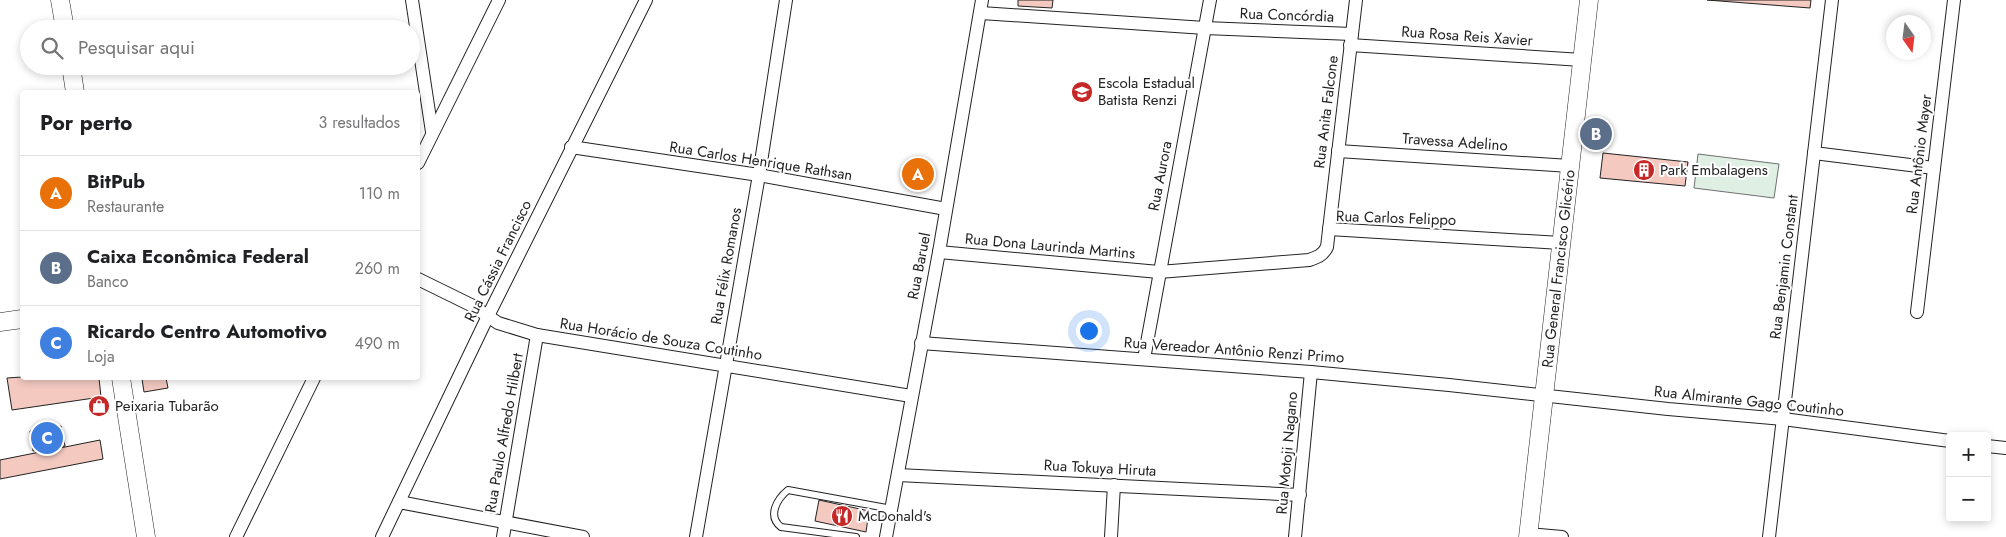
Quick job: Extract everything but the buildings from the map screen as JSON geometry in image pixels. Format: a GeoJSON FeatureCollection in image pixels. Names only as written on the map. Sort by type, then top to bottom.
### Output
{"type":"FeatureCollection","features":[{"type":"Feature","properties":{"kind":"main road"},"geometry":{"type":"LineString","coordinates":[[60,0],[63,20]]}},
{"type":"Feature","properties":{"kind":"main road","name":"Rua General Francisco Glicério"},"geometry":{"type":"LineString","coordinates":[[1528,536],[1589,0]]}},
{"type":"Feature","properties":{"kind":"main road"},"geometry":{"type":"LineString","coordinates":[[72,75],[75,90]]}},
{"type":"Feature","properties":{"kind":"main road"},"geometry":{"type":"LineString","coordinates":[[0,322],[20,319]]}},
{"type":"Feature","properties":{"kind":"main road"},"geometry":{"type":"LineString","coordinates":[[121,380],[146,537]]}},
{"type":"Feature","properties":{"kind":"street"},"geometry":{"type":"LineString","coordinates":[[412,0],[415,20]]}},
{"type":"Feature","properties":{"kind":"street"},"geometry":{"type":"LineString","coordinates":[[420,159],[499,0]]}},
{"type":"Feature","properties":{"kind":"street","name":"Rua Cássia Francisco"},"geometry":{"type":"LineString","coordinates":[[382,537],[488,316],[646,0]]}},
{"type":"Feature","properties":{"kind":"street","name":"Rua Félix Romanos"},"geometry":{"type":"LineString","coordinates":[[696,537],[759,175],[786,0]]}},
{"type":"Feature","properties":{"kind":"street","name":"Rua Baruel"},"geometry":{"type":"LineString","coordinates":[[886,537],[939,252],[982,0]]}},
{"type":"Feature","properties":{"kind":"street","name":"Rua Aurora"},"geometry":{"type":"LineString","coordinates":[[1144,359],[1210,0]]}},
{"type":"Feature","properties":{"kind":"street","name":"Rua Anita Falcone"},"geometry":{"type":"LineString","coordinates":[[1329,229],[1356,0]]}},
{"type":"Feature","properties":{"kind":"street","name":"Rua Benjamin Constant"},"geometry":{"type":"LineString","coordinates":[[1769,537],[1832,0]]}},
{"type":"Feature","properties":{"kind":"street","name":"Rua Antônio Mayer"},"geometry":{"type":"LineString","coordinates":[[1917,312],[1954,0]]}},
{"type":"Feature","properties":{"kind":"street","name":"Rua Concórdia"},"geometry":{"type":"LineString","coordinates":[[981,13],[1351,40]]}},
{"type":"Feature","properties":{"kind":"street","name":"Rua Rosa Reis Xavier"},"geometry":{"type":"LineString","coordinates":[[1351,40],[1582,60]]}},
{"type":"Feature","properties":{"kind":"street"},"geometry":{"type":"LineString","coordinates":[[420,53],[432,132]]}},
{"type":"Feature","properties":{"kind":"street","name":"Rua Carlos Henrique Rathsan"},"geometry":{"type":"LineString","coordinates":[[572,147],[759,175],[946,209]]}},
{"type":"Feature","properties":{"kind":"street","name":"Travessa Adelino"},"geometry":{"type":"LineString","coordinates":[[1338,151],[1570,166]]}},
{"type":"Feature","properties":{"kind":"street"},"geometry":{"type":"LineString","coordinates":[[1814,154],[1934,168]]}},
{"type":"Feature","properties":{"kind":"street","name":"Rua Carlos Felippo"},"geometry":{"type":"LineString","coordinates":[[1159,272],[1309,260],[1324,253],[1327,246],[1329,229],[1561,243]]}},
{"type":"Feature","properties":{"kind":"street","name":"Rua Dona Laurinda Martins"},"geometry":{"type":"LineString","coordinates":[[939,252],[1159,272]]}},
{"type":"Feature","properties":{"kind":"street","name":"Rua Horácio de Souza Coutinho"},"geometry":{"type":"LineString","coordinates":[[420,280],[473,306],[510,328],[537,335],[911,396]]}},
{"type":"Feature","properties":{"kind":"street","name":"Rua Paulo Alfredo Hilbert"},"geometry":{"type":"LineString","coordinates":[[503,537],[537,335]]}},
{"type":"Feature","properties":{"kind":"street","name":"Rua Vereador Antônio Renzi Primo"},"geometry":{"type":"LineString","coordinates":[[921,342],[1311,372],[1544,395]]}},
{"type":"Feature","properties":{"kind":"street","name":"Rua Motoji Nagano"},"geometry":{"type":"LineString","coordinates":[[1295,537],[1311,372]]}},
{"type":"Feature","properties":{"kind":"street"},"geometry":{"type":"LineString","coordinates":[[236,537],[313,380]]}},
{"type":"Feature","properties":{"kind":"street","name":"Rua Almirante Gago Coutinho"},"geometry":{"type":"LineString","coordinates":[[1544,395],[1782,419],[1946,440]]}},
{"type":"Feature","properties":{"kind":"street"},"geometry":{"type":"LineString","coordinates":[[1991,446],[2006,448]]}},
{"type":"Feature","properties":{"kind":"street","name":"Rua Tokuya Hiruta"},"geometry":{"type":"LineString","coordinates":[[898,475],[1300,495]]}},
{"type":"Feature","properties":{"kind":"street"},"geometry":{"type":"LineString","coordinates":[[1111,537],[1114,485]]}},
{"type":"Feature","properties":{"kind":"street"},"geometry":{"type":"LineString","coordinates":[[399,502],[582,537]]}},
{"type":"Feature","properties":{"kind":"street"},"geometry":{"type":"LineString","coordinates":[[1528,536],[1562,537]]}},
{"type":"Feature","properties":{"kind":"lane"},"geometry":{"type":"LineString","coordinates":[[856,537],[781,527],[776,523],[774,517],[780,496],[788,490],[892,509]]}},
{"type":"Feature","properties":{"kind":"green space"},"geometry":{"type":"Polygon","coordinates":[[[1698,154],[1779,164],[1774,198],[1694,188],[1698,154]]]}},
{"type":"Feature","properties":{"kind":"place","name":"Escola Estadual Batista Renzi"},"geometry":{"type":"Point","coordinates":[1082,92]}},
{"type":"Feature","properties":{"kind":"place","name":"Caixa Econômica Federal"},"geometry":{"type":"Point","coordinates":[1596,134]}},
{"type":"Feature","properties":{"kind":"place","name":"Park Embalagens"},"geometry":{"type":"Point","coordinates":[1644,170]}},
{"type":"Feature","properties":{"kind":"place","name":"BitPub"},"geometry":{"type":"Point","coordinates":[918,174]}},
{"type":"Feature","properties":{"kind":"place","name":"Peixaria Tubarão"},"geometry":{"type":"Point","coordinates":[99,406]}},
{"type":"Feature","properties":{"kind":"place","name":"Ricardo Centro Automotivo"},"geometry":{"type":"Point","coordinates":[47,438]}},
{"type":"Feature","properties":{"kind":"place","name":"McDonald's"},"geometry":{"type":"Point","coordinates":[842,516]}}]}
